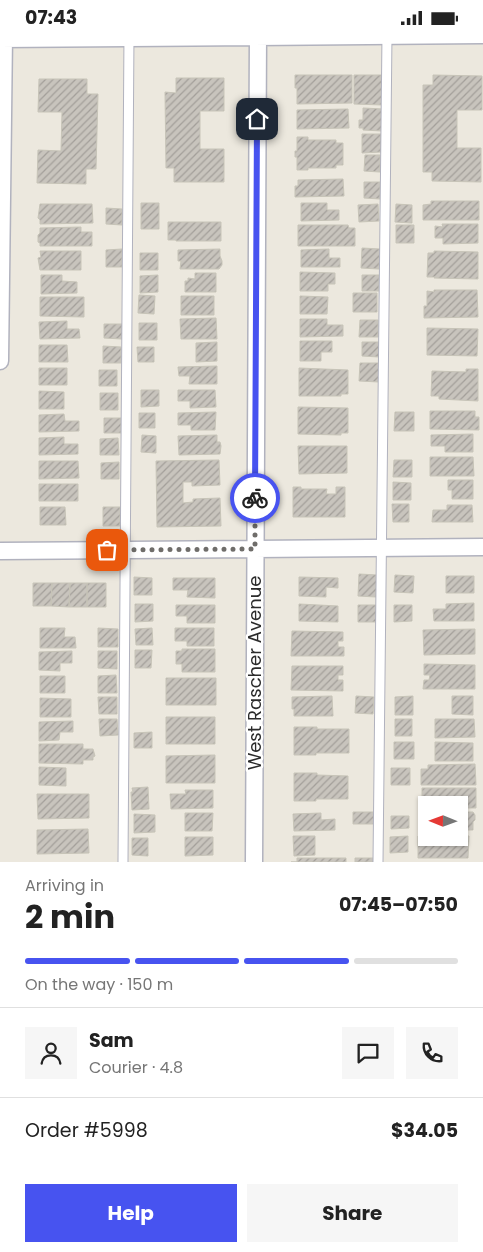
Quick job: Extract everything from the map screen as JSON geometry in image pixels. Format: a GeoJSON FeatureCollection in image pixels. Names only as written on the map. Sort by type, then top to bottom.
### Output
{"type":"FeatureCollection","features":[{"type":"Feature","properties":{"kind":"street"},"geometry":{"type":"LineString","coordinates":[[0,361],[2,38],[483,35]]}},
{"type":"Feature","properties":{"kind":"street","name":"West Rascher Avenue"},"geometry":{"type":"LineString","coordinates":[[254,862],[258,36]]}},
{"type":"Feature","properties":{"kind":"street"},"geometry":{"type":"LineString","coordinates":[[0,551],[483,547]]}},
{"type":"Feature","properties":{"kind":"lane"},"geometry":{"type":"LineString","coordinates":[[378,862],[387,35]]}},
{"type":"Feature","properties":{"kind":"lane"},"geometry":{"type":"LineString","coordinates":[[122,862],[129,37]]}},
{"type":"Feature","properties":{"kind":"building"},"geometry":{"type":"Polygon","coordinates":[[[295,75],[352,75],[352,103],[297,104],[295,75]]]}},
{"type":"Feature","properties":{"kind":"building"},"geometry":{"type":"Polygon","coordinates":[[[354,75],[383,75],[383,105],[354,104],[354,75]]]}},
{"type":"Feature","properties":{"kind":"building"},"geometry":{"type":"Polygon","coordinates":[[[433,75],[482,76],[482,110],[457,110],[457,148],[481,148],[481,182],[432,181],[432,172],[423,172],[423,85],[433,85],[433,75]]]}},
{"type":"Feature","properties":{"kind":"building"},"geometry":{"type":"Polygon","coordinates":[[[176,78],[224,78],[224,111],[200,111],[200,149],[224,149],[224,182],[174,182],[174,168],[166,168],[165,92],[176,93],[176,78]]]}},
{"type":"Feature","properties":{"kind":"building"},"geometry":{"type":"Polygon","coordinates":[[[39,79],[87,79],[87,94],[98,94],[96,169],[86,169],[86,184],[37,183],[38,150],[61,151],[62,112],[38,112],[39,79]]]}},
{"type":"Feature","properties":{"kind":"building"},"geometry":{"type":"Polygon","coordinates":[[[363,108],[383,109],[382,131],[359,128],[359,120],[363,120],[363,108]]]}},
{"type":"Feature","properties":{"kind":"building"},"geometry":{"type":"Polygon","coordinates":[[[348,109],[349,128],[297,129],[297,110],[348,109]]]}},
{"type":"Feature","properties":{"kind":"building"},"geometry":{"type":"Polygon","coordinates":[[[362,134],[381,134],[381,152],[362,153],[362,134]]]}},
{"type":"Feature","properties":{"kind":"building"},"geometry":{"type":"Polygon","coordinates":[[[297,137],[308,137],[308,140],[336,140],[336,143],[343,143],[343,165],[336,165],[336,168],[297,170],[295,151],[297,151],[297,137]]]}},
{"type":"Feature","properties":{"kind":"building"},"geometry":{"type":"Polygon","coordinates":[[[365,155],[380,155],[380,172],[364,171],[365,155]]]}},
{"type":"Feature","properties":{"kind":"building"},"geometry":{"type":"Polygon","coordinates":[[[343,179],[344,196],[295,197],[295,186],[298,186],[298,180],[343,179]]]}},
{"type":"Feature","properties":{"kind":"building"},"geometry":{"type":"Polygon","coordinates":[[[364,182],[380,182],[380,199],[364,198],[364,182]]]}},
{"type":"Feature","properties":{"kind":"building"},"geometry":{"type":"Polygon","coordinates":[[[431,201],[479,201],[479,220],[423,220],[423,205],[431,204],[431,201]]]}},
{"type":"Feature","properties":{"kind":"building"},"geometry":{"type":"Polygon","coordinates":[[[141,203],[159,203],[159,229],[141,229],[141,203]]]}},
{"type":"Feature","properties":{"kind":"building"},"geometry":{"type":"Polygon","coordinates":[[[301,203],[327,203],[327,210],[339,210],[339,220],[301,221],[301,203]]]}},
{"type":"Feature","properties":{"kind":"building"},"geometry":{"type":"Polygon","coordinates":[[[40,204],[92,204],[93,223],[40,224],[38,218],[40,204]]]}},
{"type":"Feature","properties":{"kind":"building"},"geometry":{"type":"Polygon","coordinates":[[[378,204],[379,221],[359,222],[358,205],[378,204]]]}},
{"type":"Feature","properties":{"kind":"building"},"geometry":{"type":"Polygon","coordinates":[[[396,204],[412,205],[412,223],[395,222],[396,204]]]}},
{"type":"Feature","properties":{"kind":"building"},"geometry":{"type":"Polygon","coordinates":[[[106,208],[122,209],[122,225],[106,224],[106,208]]]}},
{"type":"Feature","properties":{"kind":"building"},"geometry":{"type":"Polygon","coordinates":[[[168,222],[221,222],[221,241],[168,240],[168,222]]]}},
{"type":"Feature","properties":{"kind":"building"},"geometry":{"type":"Polygon","coordinates":[[[442,224],[478,224],[478,243],[443,244],[443,238],[435,238],[435,226],[443,227],[442,224]]]}},
{"type":"Feature","properties":{"kind":"building"},"geometry":{"type":"Polygon","coordinates":[[[298,225],[348,225],[349,228],[355,228],[355,246],[298,246],[298,225]]]}},
{"type":"Feature","properties":{"kind":"building"},"geometry":{"type":"Polygon","coordinates":[[[396,225],[414,225],[414,243],[396,243],[396,225]]]}},
{"type":"Feature","properties":{"kind":"building"},"geometry":{"type":"Polygon","coordinates":[[[81,227],[81,232],[92,232],[92,246],[40,246],[38,242],[40,228],[81,227]]]}},
{"type":"Feature","properties":{"kind":"building"},"geometry":{"type":"Polygon","coordinates":[[[362,248],[380,249],[379,269],[361,268],[362,248]]]}},
{"type":"Feature","properties":{"kind":"building"},"geometry":{"type":"Polygon","coordinates":[[[122,249],[122,267],[106,267],[106,250],[122,249]]]}},
{"type":"Feature","properties":{"kind":"building"},"geometry":{"type":"Polygon","coordinates":[[[220,249],[222,265],[219,269],[180,269],[181,261],[178,261],[178,250],[220,249]]]}},
{"type":"Feature","properties":{"kind":"building"},"geometry":{"type":"Polygon","coordinates":[[[329,249],[329,258],[340,258],[340,267],[301,267],[301,250],[329,249]]]}},
{"type":"Feature","properties":{"kind":"building"},"geometry":{"type":"Polygon","coordinates":[[[40,251],[81,251],[81,270],[40,270],[38,258],[41,257],[40,251]]]}},
{"type":"Feature","properties":{"kind":"building"},"geometry":{"type":"Polygon","coordinates":[[[434,251],[478,252],[478,279],[427,277],[428,253],[434,253],[434,251]]]}},
{"type":"Feature","properties":{"kind":"building"},"geometry":{"type":"Polygon","coordinates":[[[140,253],[158,253],[158,270],[140,270],[140,253]]]}},
{"type":"Feature","properties":{"kind":"building"},"geometry":{"type":"Polygon","coordinates":[[[300,272],[335,273],[335,284],[328,284],[328,291],[300,291],[300,272]]]}},
{"type":"Feature","properties":{"kind":"building"},"geometry":{"type":"Polygon","coordinates":[[[195,273],[216,273],[216,292],[185,292],[185,281],[188,281],[188,278],[195,279],[195,273]]]}},
{"type":"Feature","properties":{"kind":"building"},"geometry":{"type":"Polygon","coordinates":[[[41,275],[62,275],[62,281],[77,282],[77,293],[41,294],[41,275]]]}},
{"type":"Feature","properties":{"kind":"building"},"geometry":{"type":"Polygon","coordinates":[[[158,275],[158,292],[140,293],[140,276],[158,275]]]}},
{"type":"Feature","properties":{"kind":"building"},"geometry":{"type":"Polygon","coordinates":[[[362,275],[379,275],[379,291],[362,291],[362,275]]]}},
{"type":"Feature","properties":{"kind":"building"},"geometry":{"type":"Polygon","coordinates":[[[434,290],[477,290],[478,317],[424,318],[424,306],[427,306],[427,291],[434,292],[434,290]]]}},
{"type":"Feature","properties":{"kind":"building"},"geometry":{"type":"Polygon","coordinates":[[[353,293],[377,293],[377,312],[353,312],[353,293]]]}},
{"type":"Feature","properties":{"kind":"building"},"geometry":{"type":"Polygon","coordinates":[[[139,295],[155,296],[154,314],[138,313],[139,295]]]}},
{"type":"Feature","properties":{"kind":"building"},"geometry":{"type":"Polygon","coordinates":[[[181,296],[214,296],[214,315],[181,315],[181,296]]]}},
{"type":"Feature","properties":{"kind":"building"},"geometry":{"type":"Polygon","coordinates":[[[300,296],[328,297],[327,314],[300,314],[300,296]]]}},
{"type":"Feature","properties":{"kind":"building"},"geometry":{"type":"Polygon","coordinates":[[[40,297],[84,297],[84,317],[40,316],[40,297]]]}},
{"type":"Feature","properties":{"kind":"building"},"geometry":{"type":"Polygon","coordinates":[[[216,318],[217,339],[181,339],[180,319],[216,318]]]}},
{"type":"Feature","properties":{"kind":"building"},"geometry":{"type":"Polygon","coordinates":[[[300,319],[327,319],[327,325],[343,325],[343,336],[300,337],[300,319]]]}},
{"type":"Feature","properties":{"kind":"building"},"geometry":{"type":"Polygon","coordinates":[[[360,320],[378,320],[378,337],[359,337],[360,320]]]}},
{"type":"Feature","properties":{"kind":"building"},"geometry":{"type":"Polygon","coordinates":[[[67,321],[67,329],[79,329],[80,338],[40,339],[39,322],[67,321]]]}},
{"type":"Feature","properties":{"kind":"building"},"geometry":{"type":"Polygon","coordinates":[[[139,323],[157,323],[157,340],[139,340],[139,323]]]}},
{"type":"Feature","properties":{"kind":"building"},"geometry":{"type":"Polygon","coordinates":[[[104,324],[122,324],[122,339],[104,338],[104,324]]]}},
{"type":"Feature","properties":{"kind":"building"},"geometry":{"type":"Polygon","coordinates":[[[427,328],[478,329],[477,356],[427,355],[427,328]]]}},
{"type":"Feature","properties":{"kind":"building"},"geometry":{"type":"Polygon","coordinates":[[[300,341],[332,341],[332,352],[321,352],[321,361],[300,361],[300,341]]]}},
{"type":"Feature","properties":{"kind":"building"},"geometry":{"type":"Polygon","coordinates":[[[217,342],[217,361],[196,362],[196,343],[217,342]]]}},
{"type":"Feature","properties":{"kind":"building"},"geometry":{"type":"Polygon","coordinates":[[[362,342],[379,342],[379,357],[362,356],[362,342]]]}},
{"type":"Feature","properties":{"kind":"building"},"geometry":{"type":"Polygon","coordinates":[[[39,345],[67,345],[68,362],[39,362],[39,345]]]}},
{"type":"Feature","properties":{"kind":"building"},"geometry":{"type":"Polygon","coordinates":[[[103,346],[121,347],[121,363],[103,363],[103,346]]]}},
{"type":"Feature","properties":{"kind":"building"},"geometry":{"type":"Polygon","coordinates":[[[137,347],[154,347],[154,362],[138,362],[137,347]]]}},
{"type":"Feature","properties":{"kind":"building"},"geometry":{"type":"Polygon","coordinates":[[[360,363],[379,363],[379,382],[359,381],[360,363]]]}},
{"type":"Feature","properties":{"kind":"building"},"geometry":{"type":"Polygon","coordinates":[[[217,366],[217,384],[189,384],[190,376],[179,376],[178,367],[217,366]]]}},
{"type":"Feature","properties":{"kind":"building"},"geometry":{"type":"Polygon","coordinates":[[[39,368],[67,368],[67,385],[39,385],[39,368]]]}},
{"type":"Feature","properties":{"kind":"building"},"geometry":{"type":"Polygon","coordinates":[[[299,368],[348,370],[348,394],[341,394],[341,396],[299,396],[299,368]]]}},
{"type":"Feature","properties":{"kind":"building"},"geometry":{"type":"Polygon","coordinates":[[[466,369],[478,369],[478,401],[439,399],[439,396],[431,396],[432,371],[466,372],[466,369]]]}},
{"type":"Feature","properties":{"kind":"building"},"geometry":{"type":"Polygon","coordinates":[[[99,370],[117,370],[117,386],[99,386],[99,370]]]}},
{"type":"Feature","properties":{"kind":"building"},"geometry":{"type":"Polygon","coordinates":[[[141,390],[159,390],[159,406],[141,407],[141,390]]]}},
{"type":"Feature","properties":{"kind":"building"},"geometry":{"type":"Polygon","coordinates":[[[178,390],[215,390],[216,407],[190,408],[190,401],[178,401],[178,390]]]}},
{"type":"Feature","properties":{"kind":"building"},"geometry":{"type":"Polygon","coordinates":[[[39,391],[64,392],[64,409],[39,409],[39,391]]]}},
{"type":"Feature","properties":{"kind":"building"},"geometry":{"type":"Polygon","coordinates":[[[100,393],[118,393],[118,410],[100,410],[100,393]]]}},
{"type":"Feature","properties":{"kind":"building"},"geometry":{"type":"Polygon","coordinates":[[[298,407],[348,408],[348,433],[341,433],[341,435],[298,434],[298,407]]]}},
{"type":"Feature","properties":{"kind":"building"},"geometry":{"type":"Polygon","coordinates":[[[430,411],[475,411],[475,417],[479,417],[479,430],[430,429],[430,411]]]}},
{"type":"Feature","properties":{"kind":"building"},"geometry":{"type":"Polygon","coordinates":[[[216,412],[215,430],[191,430],[191,425],[178,425],[178,413],[216,412]]]}},
{"type":"Feature","properties":{"kind":"building"},"geometry":{"type":"Polygon","coordinates":[[[395,412],[414,412],[414,431],[394,431],[395,412]]]}},
{"type":"Feature","properties":{"kind":"building"},"geometry":{"type":"Polygon","coordinates":[[[139,413],[155,413],[155,428],[139,428],[139,413]]]}},
{"type":"Feature","properties":{"kind":"building"},"geometry":{"type":"Polygon","coordinates":[[[64,414],[65,421],[79,421],[79,431],[39,432],[39,415],[64,414]]]}},
{"type":"Feature","properties":{"kind":"building"},"geometry":{"type":"Polygon","coordinates":[[[104,418],[121,418],[121,433],[104,433],[104,418]]]}},
{"type":"Feature","properties":{"kind":"building"},"geometry":{"type":"Polygon","coordinates":[[[473,434],[473,452],[445,452],[445,446],[431,446],[431,435],[473,434]]]}},
{"type":"Feature","properties":{"kind":"building"},"geometry":{"type":"Polygon","coordinates":[[[142,435],[156,436],[156,453],[141,452],[142,435]]]}},
{"type":"Feature","properties":{"kind":"building"},"geometry":{"type":"Polygon","coordinates":[[[217,435],[217,442],[220,442],[221,446],[220,454],[179,455],[178,436],[217,435]]]}},
{"type":"Feature","properties":{"kind":"building"},"geometry":{"type":"Polygon","coordinates":[[[64,437],[64,444],[78,444],[78,454],[39,455],[39,438],[64,437]]]}},
{"type":"Feature","properties":{"kind":"building"},"geometry":{"type":"Polygon","coordinates":[[[118,438],[119,455],[100,455],[100,439],[118,438]]]}},
{"type":"Feature","properties":{"kind":"building"},"geometry":{"type":"Polygon","coordinates":[[[298,446],[347,446],[347,473],[299,474],[298,446]]]}},
{"type":"Feature","properties":{"kind":"building"},"geometry":{"type":"Polygon","coordinates":[[[430,457],[473,457],[474,476],[430,476],[430,457]]]}},
{"type":"Feature","properties":{"kind":"building"},"geometry":{"type":"Polygon","coordinates":[[[219,460],[220,485],[192,486],[192,482],[183,482],[183,503],[193,502],[193,499],[220,498],[221,526],[157,527],[156,461],[219,460]]]}},
{"type":"Feature","properties":{"kind":"building"},"geometry":{"type":"Polygon","coordinates":[[[394,460],[412,460],[412,477],[393,477],[394,460]]]}},
{"type":"Feature","properties":{"kind":"building"},"geometry":{"type":"Polygon","coordinates":[[[39,461],[78,461],[79,478],[39,479],[39,461]]]}},
{"type":"Feature","properties":{"kind":"building"},"geometry":{"type":"Polygon","coordinates":[[[119,462],[119,479],[101,479],[101,463],[119,462]]]}},
{"type":"Feature","properties":{"kind":"building"},"geometry":{"type":"Polygon","coordinates":[[[448,480],[473,480],[473,499],[452,499],[452,490],[448,490],[448,480]]]}},
{"type":"Feature","properties":{"kind":"building"},"geometry":{"type":"Polygon","coordinates":[[[393,482],[411,483],[411,500],[393,500],[393,482]]]}},
{"type":"Feature","properties":{"kind":"building"},"geometry":{"type":"Polygon","coordinates":[[[39,484],[78,484],[78,501],[39,501],[39,484]]]}},
{"type":"Feature","properties":{"kind":"building"},"geometry":{"type":"Polygon","coordinates":[[[293,487],[301,487],[301,489],[327,489],[326,494],[336,494],[336,487],[345,487],[345,517],[293,517],[293,487]]]}},
{"type":"Feature","properties":{"kind":"building"},"geometry":{"type":"Polygon","coordinates":[[[392,504],[409,504],[409,522],[393,522],[392,504]]]}},
{"type":"Feature","properties":{"kind":"building"},"geometry":{"type":"Polygon","coordinates":[[[447,505],[472,505],[473,522],[432,522],[433,510],[447,510],[447,505]]]}},
{"type":"Feature","properties":{"kind":"building"},"geometry":{"type":"Polygon","coordinates":[[[40,507],[65,507],[66,525],[40,525],[40,507]]]}},
{"type":"Feature","properties":{"kind":"building"},"geometry":{"type":"Polygon","coordinates":[[[103,507],[120,507],[120,526],[103,526],[103,507]]]}},
{"type":"Feature","properties":{"kind":"building"},"geometry":{"type":"Polygon","coordinates":[[[359,574],[377,575],[376,597],[358,596],[359,574]]]}},
{"type":"Feature","properties":{"kind":"building"},"geometry":{"type":"Polygon","coordinates":[[[395,575],[414,576],[413,593],[394,592],[395,575]]]}},
{"type":"Feature","properties":{"kind":"building"},"geometry":{"type":"Polygon","coordinates":[[[446,576],[474,576],[474,593],[446,593],[446,576]]]}},
{"type":"Feature","properties":{"kind":"building"},"geometry":{"type":"Polygon","coordinates":[[[134,577],[152,578],[152,595],[134,595],[134,577]]]}},
{"type":"Feature","properties":{"kind":"building"},"geometry":{"type":"Polygon","coordinates":[[[299,577],[338,578],[338,588],[326,587],[326,597],[299,596],[299,577]]]}},
{"type":"Feature","properties":{"kind":"building"},"geometry":{"type":"Polygon","coordinates":[[[173,578],[215,578],[215,598],[187,597],[188,590],[173,590],[173,578]]]}},
{"type":"Feature","properties":{"kind":"building"},"geometry":{"type":"Polygon","coordinates":[[[33,583],[52,583],[51,606],[33,606],[33,583]]]}},
{"type":"Feature","properties":{"kind":"building"},"geometry":{"type":"Polygon","coordinates":[[[52,583],[70,583],[69,607],[51,606],[52,583]]]}},
{"type":"Feature","properties":{"kind":"building"},"geometry":{"type":"Polygon","coordinates":[[[70,583],[87,583],[87,607],[69,607],[70,583]]]}},
{"type":"Feature","properties":{"kind":"building"},"geometry":{"type":"Polygon","coordinates":[[[87,583],[106,583],[106,607],[87,607],[87,583]]]}},
{"type":"Feature","properties":{"kind":"building"},"geometry":{"type":"Polygon","coordinates":[[[474,603],[474,621],[434,621],[433,609],[446,609],[446,604],[474,603]]]}},
{"type":"Feature","properties":{"kind":"building"},"geometry":{"type":"Polygon","coordinates":[[[135,604],[153,604],[153,621],[135,622],[135,604]]]}},
{"type":"Feature","properties":{"kind":"building"},"geometry":{"type":"Polygon","coordinates":[[[299,604],[338,606],[338,622],[299,621],[299,604]]]}},
{"type":"Feature","properties":{"kind":"building"},"geometry":{"type":"Polygon","coordinates":[[[176,605],[215,605],[215,623],[187,623],[187,616],[176,616],[176,605]]]}},
{"type":"Feature","properties":{"kind":"building"},"geometry":{"type":"Polygon","coordinates":[[[358,605],[376,605],[377,622],[358,622],[358,605]]]}},
{"type":"Feature","properties":{"kind":"building"},"geometry":{"type":"Polygon","coordinates":[[[394,605],[412,605],[412,621],[394,622],[394,605]]]}},
{"type":"Feature","properties":{"kind":"building"},"geometry":{"type":"Polygon","coordinates":[[[40,628],[65,628],[64,637],[75,637],[76,648],[40,648],[40,628]]]}},
{"type":"Feature","properties":{"kind":"building"},"geometry":{"type":"Polygon","coordinates":[[[98,628],[118,629],[118,647],[98,647],[98,628]]]}},
{"type":"Feature","properties":{"kind":"building"},"geometry":{"type":"Polygon","coordinates":[[[152,628],[153,645],[136,645],[135,629],[152,628]]]}},
{"type":"Feature","properties":{"kind":"building"},"geometry":{"type":"Polygon","coordinates":[[[175,628],[214,628],[214,646],[187,646],[187,641],[175,641],[175,628]]]}},
{"type":"Feature","properties":{"kind":"building"},"geometry":{"type":"Polygon","coordinates":[[[475,629],[475,654],[424,655],[423,630],[475,629]]]}},
{"type":"Feature","properties":{"kind":"building"},"geometry":{"type":"Polygon","coordinates":[[[292,631],[343,632],[343,641],[338,641],[338,647],[344,647],[344,656],[291,656],[292,631]]]}},
{"type":"Feature","properties":{"kind":"building"},"geometry":{"type":"Polygon","coordinates":[[[182,649],[215,649],[215,672],[182,672],[182,664],[176,664],[176,651],[182,651],[182,649]]]}},
{"type":"Feature","properties":{"kind":"building"},"geometry":{"type":"Polygon","coordinates":[[[135,650],[152,650],[151,668],[135,668],[135,650]]]}},
{"type":"Feature","properties":{"kind":"building"},"geometry":{"type":"Polygon","coordinates":[[[72,651],[72,663],[60,663],[60,671],[39,670],[39,652],[72,651]]]}},
{"type":"Feature","properties":{"kind":"building"},"geometry":{"type":"Polygon","coordinates":[[[98,651],[117,651],[117,669],[98,668],[98,651]]]}},
{"type":"Feature","properties":{"kind":"building"},"geometry":{"type":"Polygon","coordinates":[[[424,664],[475,665],[475,689],[423,689],[424,680],[429,680],[430,675],[424,675],[424,664]]]}},
{"type":"Feature","properties":{"kind":"building"},"geometry":{"type":"Polygon","coordinates":[[[292,666],[343,666],[343,675],[338,675],[338,680],[343,680],[343,691],[291,690],[292,666]]]}},
{"type":"Feature","properties":{"kind":"building"},"geometry":{"type":"Polygon","coordinates":[[[116,675],[117,693],[98,693],[98,676],[116,675]]]}},
{"type":"Feature","properties":{"kind":"building"},"geometry":{"type":"Polygon","coordinates":[[[40,676],[65,676],[65,693],[40,693],[40,676]]]}},
{"type":"Feature","properties":{"kind":"building"},"geometry":{"type":"Polygon","coordinates":[[[166,678],[216,678],[216,705],[166,705],[166,678]]]}},
{"type":"Feature","properties":{"kind":"building"},"geometry":{"type":"Polygon","coordinates":[[[332,696],[333,716],[294,716],[292,697],[332,696]]]}},
{"type":"Feature","properties":{"kind":"building"},"geometry":{"type":"Polygon","coordinates":[[[356,696],[374,697],[373,714],[355,713],[356,696]]]}},
{"type":"Feature","properties":{"kind":"building"},"geometry":{"type":"Polygon","coordinates":[[[413,696],[413,715],[395,715],[395,697],[413,696]]]}},
{"type":"Feature","properties":{"kind":"building"},"geometry":{"type":"Polygon","coordinates":[[[452,696],[473,696],[473,715],[452,714],[452,696]]]}},
{"type":"Feature","properties":{"kind":"building"},"geometry":{"type":"Polygon","coordinates":[[[98,697],[117,697],[117,714],[99,714],[98,697]]]}},
{"type":"Feature","properties":{"kind":"building"},"geometry":{"type":"Polygon","coordinates":[[[40,698],[71,699],[71,717],[40,717],[40,698]]]}},
{"type":"Feature","properties":{"kind":"building"},"geometry":{"type":"Polygon","coordinates":[[[166,717],[215,717],[215,744],[166,744],[166,717]]]}},
{"type":"Feature","properties":{"kind":"building"},"geometry":{"type":"Polygon","coordinates":[[[99,719],[117,719],[118,735],[100,736],[99,719]]]}},
{"type":"Feature","properties":{"kind":"building"},"geometry":{"type":"Polygon","coordinates":[[[395,719],[412,719],[412,736],[395,736],[395,719]]]}},
{"type":"Feature","properties":{"kind":"building"},"geometry":{"type":"Polygon","coordinates":[[[435,719],[474,719],[475,737],[435,738],[435,719]]]}},
{"type":"Feature","properties":{"kind":"building"},"geometry":{"type":"Polygon","coordinates":[[[73,721],[73,732],[60,732],[59,740],[39,741],[39,722],[73,721]]]}},
{"type":"Feature","properties":{"kind":"building"},"geometry":{"type":"Polygon","coordinates":[[[294,727],[349,729],[349,753],[294,755],[294,727]]]}},
{"type":"Feature","properties":{"kind":"building"},"geometry":{"type":"Polygon","coordinates":[[[152,732],[152,748],[134,748],[134,733],[152,732]]]}},
{"type":"Feature","properties":{"kind":"building"},"geometry":{"type":"Polygon","coordinates":[[[394,742],[414,742],[414,759],[394,759],[394,742]]]}},
{"type":"Feature","properties":{"kind":"building"},"geometry":{"type":"Polygon","coordinates":[[[435,742],[473,743],[473,761],[435,761],[435,742]]]}},
{"type":"Feature","properties":{"kind":"building"},"geometry":{"type":"Polygon","coordinates":[[[39,744],[83,744],[83,749],[93,749],[95,756],[93,760],[83,760],[83,764],[39,763],[39,744]]]}},
{"type":"Feature","properties":{"kind":"building"},"geometry":{"type":"Polygon","coordinates":[[[215,755],[215,783],[166,783],[166,756],[215,755]]]}},
{"type":"Feature","properties":{"kind":"building"},"geometry":{"type":"Polygon","coordinates":[[[475,764],[476,785],[421,785],[421,769],[428,769],[428,765],[475,764]]]}},
{"type":"Feature","properties":{"kind":"building"},"geometry":{"type":"Polygon","coordinates":[[[39,767],[66,768],[66,786],[39,785],[39,767]]]}},
{"type":"Feature","properties":{"kind":"building"},"geometry":{"type":"Polygon","coordinates":[[[391,768],[410,768],[410,785],[391,785],[391,768]]]}},
{"type":"Feature","properties":{"kind":"building"},"geometry":{"type":"Polygon","coordinates":[[[294,773],[348,776],[348,799],[294,801],[294,773]]]}},
{"type":"Feature","properties":{"kind":"building"},"geometry":{"type":"Polygon","coordinates":[[[148,787],[149,809],[132,810],[132,788],[148,787]]]}},
{"type":"Feature","properties":{"kind":"building"},"geometry":{"type":"Polygon","coordinates":[[[422,788],[476,788],[476,808],[468,808],[468,796],[422,796],[422,788]]]}},
{"type":"Feature","properties":{"kind":"building"},"geometry":{"type":"Polygon","coordinates":[[[185,790],[213,790],[213,808],[171,809],[170,794],[186,794],[185,790]]]}},
{"type":"Feature","properties":{"kind":"building"},"geometry":{"type":"Polygon","coordinates":[[[37,794],[89,794],[89,818],[38,819],[37,794]]]}},
{"type":"Feature","properties":{"kind":"building"},"geometry":{"type":"Polygon","coordinates":[[[353,812],[373,812],[374,824],[353,824],[353,812]]]}},
{"type":"Feature","properties":{"kind":"building"},"geometry":{"type":"Polygon","coordinates":[[[468,812],[473,812],[475,815],[473,830],[468,830],[468,812]]]}},
{"type":"Feature","properties":{"kind":"building"},"geometry":{"type":"Polygon","coordinates":[[[185,813],[213,813],[212,831],[185,831],[185,813]]]}},
{"type":"Feature","properties":{"kind":"building"},"geometry":{"type":"Polygon","coordinates":[[[321,813],[321,820],[335,819],[335,830],[294,831],[293,814],[321,813]]]}},
{"type":"Feature","properties":{"kind":"building"},"geometry":{"type":"Polygon","coordinates":[[[134,814],[155,815],[155,832],[134,833],[134,814]]]}},
{"type":"Feature","properties":{"kind":"building"},"geometry":{"type":"Polygon","coordinates":[[[391,816],[409,816],[409,828],[391,829],[391,816]]]}},
{"type":"Feature","properties":{"kind":"building"},"geometry":{"type":"Polygon","coordinates":[[[88,829],[89,853],[37,854],[37,830],[88,829]]]}},
{"type":"Feature","properties":{"kind":"building"},"geometry":{"type":"Polygon","coordinates":[[[293,836],[315,836],[315,855],[294,856],[293,836]]]}},
{"type":"Feature","properties":{"kind":"building"},"geometry":{"type":"Polygon","coordinates":[[[408,836],[408,852],[390,853],[390,837],[408,836]]]}},
{"type":"Feature","properties":{"kind":"building"},"geometry":{"type":"Polygon","coordinates":[[[469,836],[468,858],[418,858],[418,846],[468,846],[469,836]]]}},
{"type":"Feature","properties":{"kind":"building"},"geometry":{"type":"Polygon","coordinates":[[[185,837],[213,837],[213,855],[185,856],[185,837]]]}},
{"type":"Feature","properties":{"kind":"building"},"geometry":{"type":"Polygon","coordinates":[[[132,838],[148,838],[148,856],[132,855],[132,838]]]}},
{"type":"Feature","properties":{"kind":"building"},"geometry":{"type":"Polygon","coordinates":[[[297,858],[346,858],[346,862],[297,862],[297,858]]]}},
{"type":"Feature","properties":{"kind":"building"},"geometry":{"type":"Polygon","coordinates":[[[355,858],[374,858],[373,862],[355,862],[355,858]]]}},
{"type":"Feature","properties":{"kind":"way so far"},"geometry":{"type":"LineString","coordinates":[[107,550],[255,549],[255,498]]}},
{"type":"Feature","properties":{"kind":"route"},"geometry":{"type":"LineString","coordinates":[[255,498],[257,119]]}}]}
